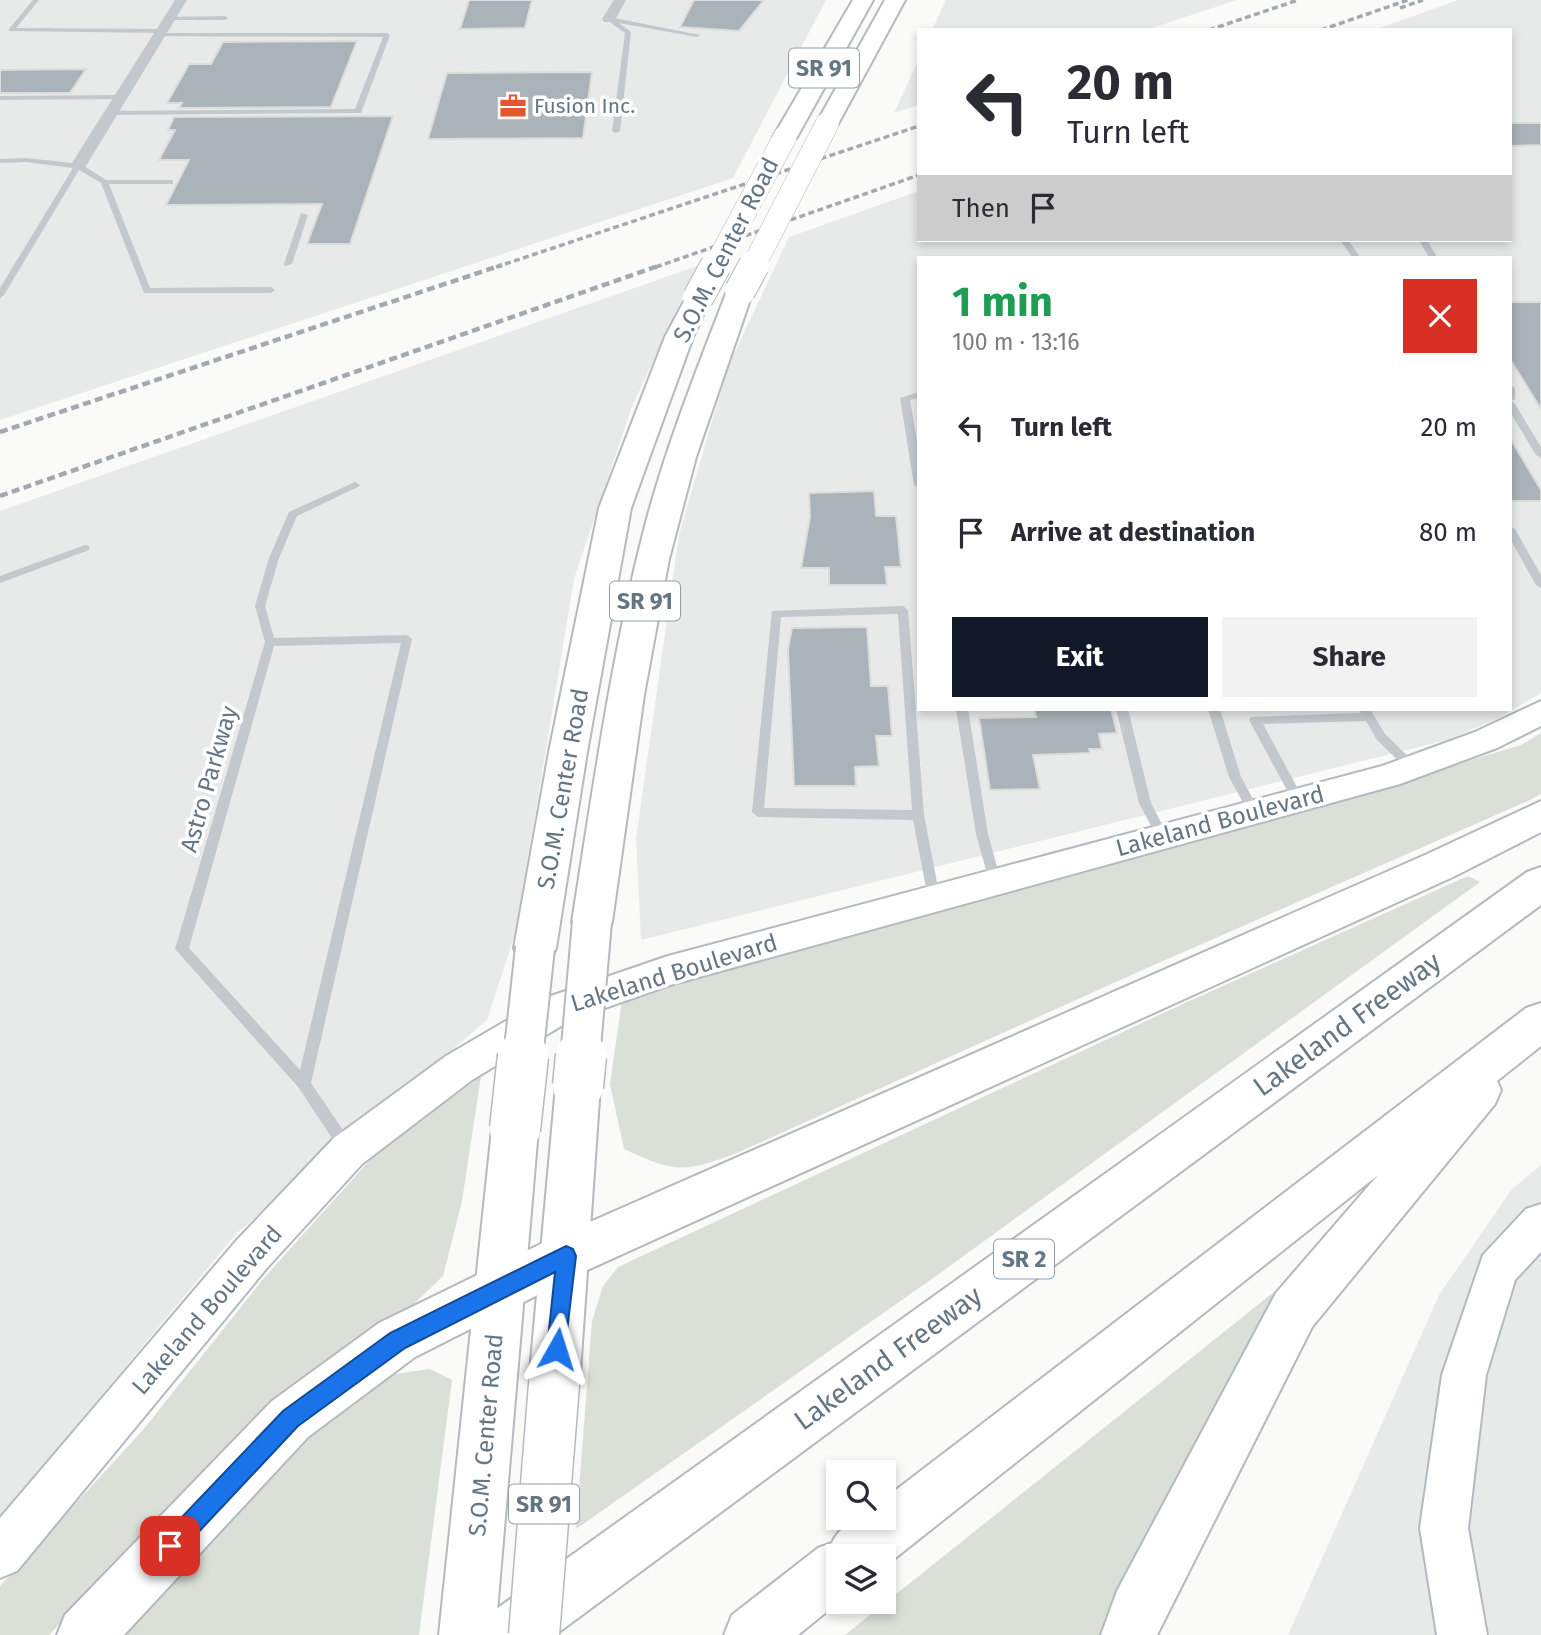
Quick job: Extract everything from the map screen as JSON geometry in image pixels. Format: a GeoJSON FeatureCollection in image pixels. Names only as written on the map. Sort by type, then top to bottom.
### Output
{"type":"FeatureCollection","features":[{"type":"Feature","properties":{"kind":"main road","name":"S.O.M. Center Road"},"geometry":{"type":"LineString","coordinates":[[467,1635],[486,1420],[535,948],[568,752],[615,508],[679,337],[785,137],[863,0]]}},
{"type":"Feature","properties":{"kind":"main road","name":"S.O.M. Center Road"},"geometry":{"type":"LineString","coordinates":[[534,1635],[592,922],[622,715],[653,559],[680,457],[740,290],[895,0]]}},
{"type":"Feature","properties":{"kind":"main road"},"geometry":{"type":"LineString","coordinates":[[85,1635],[290,1419],[397,1340],[566,1256],[1426,872],[1541,815]]}},
{"type":"Feature","properties":{"kind":"main road","name":"Lakeland Freeway"},"geometry":{"type":"LineString","coordinates":[[508,1635],[1541,883]]}},
{"type":"Feature","properties":{"kind":"main road"},"geometry":{"type":"LineString","coordinates":[[869,1544],[1536,1025]]}},
{"type":"Feature","properties":{"kind":"main road"},"geometry":{"type":"LineString","coordinates":[[1129,1635],[1137,1611],[1294,1310],[1536,1025]]}},
{"type":"Feature","properties":{"kind":"main road"},"geometry":{"type":"LineString","coordinates":[[752,1635],[826,1577]]}},
{"type":"Feature","properties":{"kind":"street"},"geometry":{"type":"LineString","coordinates":[[78,166],[180,0]]}},
{"type":"Feature","properties":{"kind":"street"},"geometry":{"type":"LineString","coordinates":[[609,19],[620,0]]}},
{"type":"Feature","properties":{"kind":"street","name":"Lakeland Boulevard"},"geometry":{"type":"LineString","coordinates":[[0,1554],[251,1255],[348,1150],[458,1068],[558,1009],[668,971],[1412,767],[1467,750],[1508,732],[1541,712]]}},
{"type":"Feature","properties":{"kind":"street"},"geometry":{"type":"LineString","coordinates":[[1462,1635],[1444,1528],[1464,1375],[1498,1269],[1541,1223]]}},
{"type":"Feature","properties":{"kind":"lane"},"geometry":{"type":"LineString","coordinates":[[11,30],[36,0]]}},
{"type":"Feature","properties":{"kind":"lane"},"geometry":{"type":"LineString","coordinates":[[163,28],[225,18]]}},
{"type":"Feature","properties":{"kind":"lane"},"geometry":{"type":"LineString","coordinates":[[609,19],[697,35]]}},
{"type":"Feature","properties":{"kind":"lane"},"geometry":{"type":"LineString","coordinates":[[609,19],[628,32],[616,131]]}},
{"type":"Feature","properties":{"kind":"lane"},"geometry":{"type":"LineString","coordinates":[[0,30],[163,28],[387,35],[358,111],[111,113]]}},
{"type":"Feature","properties":{"kind":"lane"},"geometry":{"type":"LineString","coordinates":[[0,98],[121,97]]}},
{"type":"Feature","properties":{"kind":"lane"},"geometry":{"type":"LineString","coordinates":[[0,161],[26,160],[78,166],[104,182],[170,182]]}},
{"type":"Feature","properties":{"kind":"lane"},"geometry":{"type":"LineString","coordinates":[[0,295],[78,166]]}},
{"type":"Feature","properties":{"kind":"lane"},"geometry":{"type":"LineString","coordinates":[[104,182],[147,291],[271,290]]}},
{"type":"Feature","properties":{"kind":"lane"},"geometry":{"type":"LineString","coordinates":[[288,264],[304,215]]}},
{"type":"Feature","properties":{"kind":"lane"},"geometry":{"type":"LineString","coordinates":[[917,395],[905,398],[917,473]]}},
{"type":"Feature","properties":{"kind":"lane"},"geometry":{"type":"LineString","coordinates":[[1512,405],[1541,455]]}},
{"type":"Feature","properties":{"kind":"lane"},"geometry":{"type":"LineString","coordinates":[[348,1150],[304,1084],[407,639],[271,642],[260,606],[274,558],[293,514],[355,485]]}},
{"type":"Feature","properties":{"kind":"lane"},"geometry":{"type":"LineString","coordinates":[[1512,533],[1541,585]]}},
{"type":"Feature","properties":{"kind":"lane"},"geometry":{"type":"LineString","coordinates":[[0,580],[85,548]]}},
{"type":"Feature","properties":{"kind":"lane"},"geometry":{"type":"LineString","coordinates":[[918,815],[758,813],[776,614],[903,610],[918,815],[934,898]]}},
{"type":"Feature","properties":{"kind":"lane","name":"Astro Parkway"},"geometry":{"type":"LineString","coordinates":[[271,642],[182,949],[304,1084]]}},
{"type":"Feature","properties":{"kind":"lane"},"geometry":{"type":"LineString","coordinates":[[962,711],[975,796],[995,881]]}},
{"type":"Feature","properties":{"kind":"lane"},"geometry":{"type":"LineString","coordinates":[[1122,711],[1145,803],[1162,836]]}},
{"type":"Feature","properties":{"kind":"lane"},"geometry":{"type":"LineString","coordinates":[[1215,711],[1235,777],[1254,812]]}},
{"type":"Feature","properties":{"kind":"lane"},"geometry":{"type":"LineString","coordinates":[[1298,800],[1255,720],[1365,713],[1381,737],[1412,767]]}},
{"type":"Feature","properties":{"kind":"shaded area"},"geometry":{"type":"Polygon","coordinates":[[[0,0],[826,0],[733,178],[0,420],[0,0]]]}},
{"type":"Feature","properties":{"kind":"shaded area"},"geometry":{"type":"Polygon","coordinates":[[[946,0],[1237,0],[1152,28],[933,28],[946,0]]]}},
{"type":"Feature","properties":{"kind":"shaded area"},"geometry":{"type":"Polygon","coordinates":[[[1458,0],[1541,0],[1541,693],[1512,710],[1512,256],[917,256],[917,711],[1511,711],[1447,740],[641,940],[636,839],[679,535],[727,369],[789,237],[917,192],[917,242],[1512,242],[1512,28],[1381,28],[1458,0]]]}},
{"type":"Feature","properties":{"kind":"shaded area"},"geometry":{"type":"Polygon","coordinates":[[[917,63],[917,106],[894,113],[917,63]]]}},
{"type":"Feature","properties":{"kind":"shaded area"},"geometry":{"type":"Polygon","coordinates":[[[697,266],[631,409],[574,579],[516,931],[487,1020],[237,1233],[0,1517],[0,511],[697,266]]]}},
{"type":"Feature","properties":{"kind":"shaded area"},"geometry":{"type":"Polygon","coordinates":[[[1541,733],[1541,794],[1530,800],[1129,976],[737,1153],[704,1164],[680,1168],[656,1163],[624,1149],[610,1084],[622,1000],[1254,825],[1521,745],[1541,733]]]}},
{"type":"Feature","properties":{"kind":"shaded area"},"geometry":{"type":"Polygon","coordinates":[[[1468,876],[1480,882],[936,1276],[576,1529],[592,1321],[603,1286],[618,1267],[1185,1003],[1468,876]]]}},
{"type":"Feature","properties":{"kind":"shaded area"},"geometry":{"type":"Polygon","coordinates":[[[481,1076],[462,1201],[443,1276],[393,1324],[189,1488],[49,1635],[0,1635],[0,1586],[143,1430],[264,1278],[378,1151],[481,1076]]]}},
{"type":"Feature","properties":{"kind":"shaded area"},"geometry":{"type":"Polygon","coordinates":[[[1541,1165],[1541,1635],[1288,1635],[1439,1295],[1512,1189],[1541,1165]]]}},
{"type":"Feature","properties":{"kind":"shaded area"},"geometry":{"type":"Polygon","coordinates":[[[1304,1268],[1116,1635],[845,1635],[871,1614],[896,1614],[896,1594],[1304,1268]]]}},
{"type":"Feature","properties":{"kind":"shaded area"},"geometry":{"type":"Polygon","coordinates":[[[430,1369],[452,1380],[419,1635],[114,1635],[221,1507],[353,1394],[394,1374],[430,1369]]]}},
{"type":"Feature","properties":{"kind":"building"},"geometry":{"type":"Polygon","coordinates":[[[469,0],[532,0],[525,28],[460,29],[469,0]]]}},
{"type":"Feature","properties":{"kind":"building"},"geometry":{"type":"Polygon","coordinates":[[[694,0],[764,0],[739,31],[680,27],[694,0]]]}},
{"type":"Feature","properties":{"kind":"building"},"geometry":{"type":"Polygon","coordinates":[[[357,41],[331,107],[179,108],[182,103],[167,103],[189,64],[211,64],[223,42],[357,41]]]}},
{"type":"Feature","properties":{"kind":"building"},"geometry":{"type":"Polygon","coordinates":[[[86,69],[70,93],[0,93],[0,70],[86,69]]]}},
{"type":"Feature","properties":{"kind":"building","name":"Fusion Inc."},"geometry":{"type":"Polygon","coordinates":[[[592,72],[583,138],[428,139],[447,73],[592,72]]]}},
{"type":"Feature","properties":{"kind":"building"},"geometry":{"type":"Polygon","coordinates":[[[393,116],[350,244],[307,244],[322,204],[166,205],[189,160],[159,160],[175,130],[168,130],[174,117],[393,116]]]}},
{"type":"Feature","properties":{"kind":"building"},"geometry":{"type":"Polygon","coordinates":[[[1512,123],[1541,123],[1541,145],[1512,146],[1512,123]]]}},
{"type":"Feature","properties":{"kind":"building"},"geometry":{"type":"Polygon","coordinates":[[[1512,302],[1541,302],[1541,409],[1512,362],[1512,302]]]}},
{"type":"Feature","properties":{"kind":"building"},"geometry":{"type":"Polygon","coordinates":[[[1512,441],[1541,490],[1541,501],[1512,501],[1512,441]]]}},
{"type":"Feature","properties":{"kind":"building"},"geometry":{"type":"Polygon","coordinates":[[[874,491],[876,516],[896,516],[901,567],[885,567],[887,585],[829,585],[829,568],[801,568],[810,517],[809,493],[874,491]]]}},
{"type":"Feature","properties":{"kind":"building"},"geometry":{"type":"Polygon","coordinates":[[[867,627],[871,686],[888,686],[892,736],[876,736],[879,766],[855,767],[856,786],[794,786],[788,649],[792,628],[867,627]]]}},
{"type":"Feature","properties":{"kind":"building"},"geometry":{"type":"Polygon","coordinates":[[[1034,711],[1112,711],[1117,733],[1099,734],[1102,749],[1089,749],[1090,753],[1033,755],[1040,789],[990,790],[979,718],[1036,717],[1034,711]]]}},
{"type":"Feature","properties":{"kind":"railway"},"geometry":{"type":"LineString","coordinates":[[1215,28],[1298,0]]}},
{"type":"Feature","properties":{"kind":"railway"},"geometry":{"type":"LineString","coordinates":[[1327,28],[1408,0]]}},
{"type":"Feature","properties":{"kind":"railway"},"geometry":{"type":"LineString","coordinates":[[1400,8],[1423,0]]}},
{"type":"Feature","properties":{"kind":"railway"},"geometry":{"type":"LineString","coordinates":[[502,265],[917,127]]}},
{"type":"Feature","properties":{"kind":"railway"},"geometry":{"type":"LineString","coordinates":[[656,267],[917,176]]}},
{"type":"Feature","properties":{"kind":"railway"},"geometry":{"type":"LineString","coordinates":[[0,432],[502,265]]}},
{"type":"Feature","properties":{"kind":"railway"},"geometry":{"type":"LineString","coordinates":[[496,267],[502,265]]}},
{"type":"Feature","properties":{"kind":"railway"},"geometry":{"type":"LineString","coordinates":[[0,496],[661,265]]}},
{"type":"Feature","properties":{"kind":"place","name":"Fusion Inc."},"geometry":{"type":"Point","coordinates":[513,106]}},
{"type":"Feature","properties":{"kind":"route"},"geometry":{"type":"LineString","coordinates":[[170,1546],[290,1419],[397,1340],[566,1256],[557,1349]]}}]}
